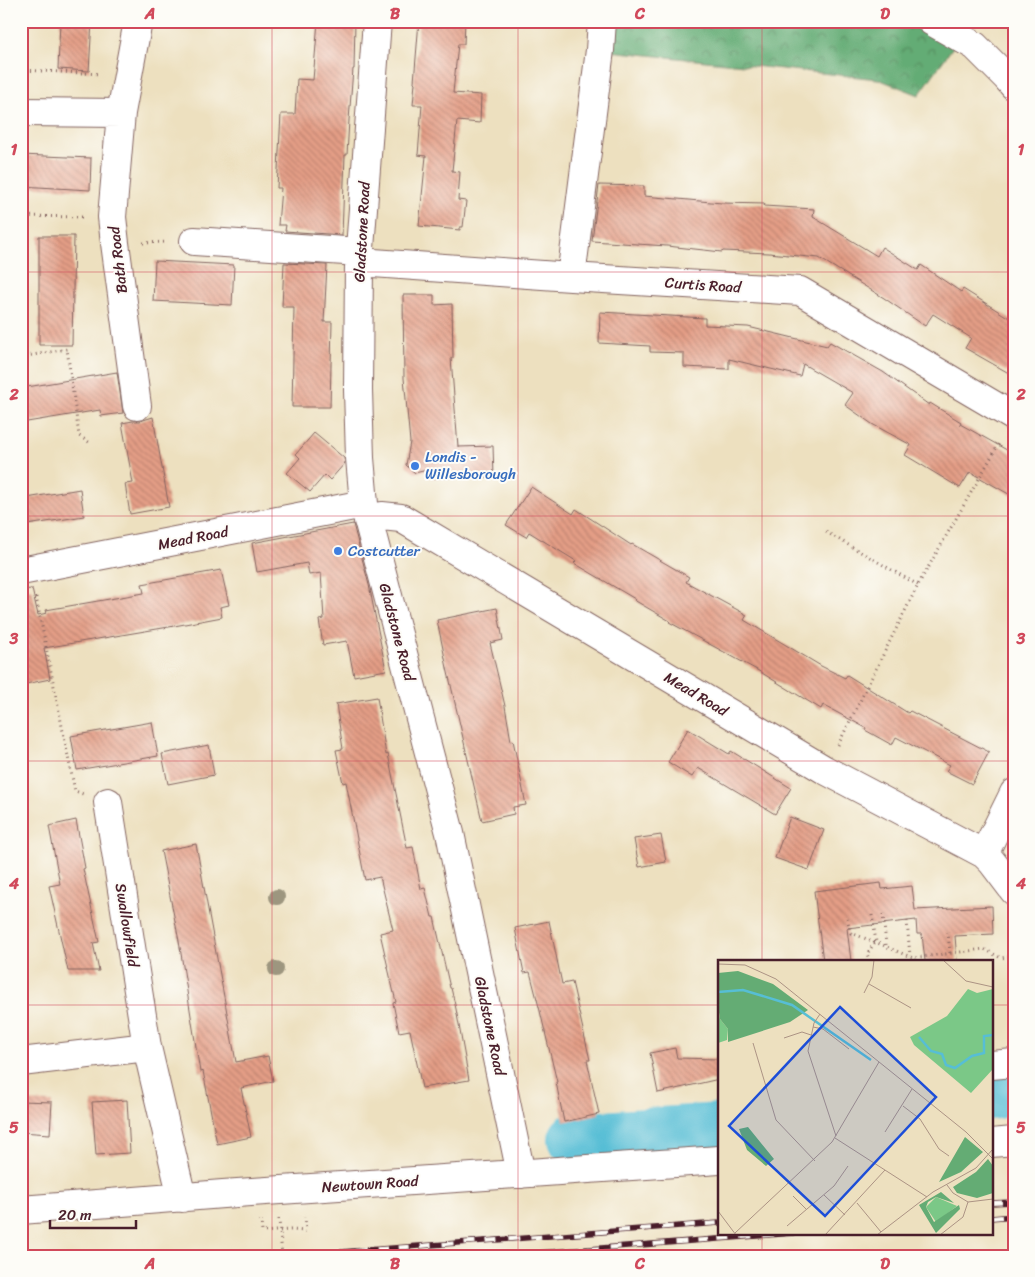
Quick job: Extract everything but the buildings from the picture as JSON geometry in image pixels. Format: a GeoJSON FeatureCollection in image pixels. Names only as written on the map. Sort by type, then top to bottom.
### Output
{"type":"FeatureCollection","features":[{"type":"Feature","properties":{"kind":"street","name":"Bath Road"},"geometry":{"type":"LineString","coordinates":[[137,406],[114,230],[122,113],[138,21]]}},
{"type":"Feature","properties":{"kind":"street","name":"Gladstone Road"},"geometry":{"type":"LineString","coordinates":[[377,21],[359,257],[358,390],[366,512],[450,833],[529,1173]]}},
{"type":"Feature","properties":{"kind":"street"},"geometry":{"type":"LineString","coordinates":[[570,277],[600,50],[602,21]]}},
{"type":"Feature","properties":{"kind":"street"},"geometry":{"type":"LineString","coordinates":[[931,21],[975,46],[1014,86]]}},
{"type":"Feature","properties":{"kind":"street"},"geometry":{"type":"LineString","coordinates":[[21,112],[122,113]]}},
{"type":"Feature","properties":{"kind":"street","name":"Curtis Road"},"geometry":{"type":"LineString","coordinates":[[194,241],[570,277],[800,291],[1009,426]]}},
{"type":"Feature","properties":{"kind":"street","name":"Mead Road"},"geometry":{"type":"LineString","coordinates":[[26,570],[366,512],[401,518],[825,770],[984,854],[1014,891]]}},
{"type":"Feature","properties":{"kind":"street"},"geometry":{"type":"LineString","coordinates":[[984,854],[1014,792]]}},
{"type":"Feature","properties":{"kind":"street","name":"Swallowfield"},"geometry":{"type":"LineString","coordinates":[[108,802],[147,1047],[182,1198]]}},
{"type":"Feature","properties":{"kind":"street"},"geometry":{"type":"LineString","coordinates":[[21,1062],[147,1047]]}},
{"type":"Feature","properties":{"kind":"street"},"geometry":{"type":"LineString","coordinates":[[992,1065],[1014,1063]]}},
{"type":"Feature","properties":{"kind":"street"},"geometry":{"type":"LineString","coordinates":[[992,1143],[1014,1141]]}},
{"type":"Feature","properties":{"kind":"street","name":"Newtown Road"},"geometry":{"type":"LineString","coordinates":[[21,1210],[718,1160]]}},
{"type":"Feature","properties":{"kind":"path"},"geometry":{"type":"LineString","coordinates":[[21,40],[22,21]]}},
{"type":"Feature","properties":{"kind":"path"},"geometry":{"type":"LineString","coordinates":[[21,70],[128,76]]}},
{"type":"Feature","properties":{"kind":"path"},"geometry":{"type":"LineString","coordinates":[[21,216],[194,241]]}},
{"type":"Feature","properties":{"kind":"path"},"geometry":{"type":"LineString","coordinates":[[21,357],[67,349],[79,436],[92,444]]}},
{"type":"Feature","properties":{"kind":"path"},"geometry":{"type":"LineString","coordinates":[[825,770],[918,585],[1009,426]]}},
{"type":"Feature","properties":{"kind":"path"},"geometry":{"type":"LineString","coordinates":[[826,532],[918,585]]}},
{"type":"Feature","properties":{"kind":"path"},"geometry":{"type":"LineString","coordinates":[[26,570],[75,792],[108,802]]}},
{"type":"Feature","properties":{"kind":"path"},"geometry":{"type":"LineString","coordinates":[[882,914],[886,946]]}},
{"type":"Feature","properties":{"kind":"path"},"geometry":{"type":"LineString","coordinates":[[870,960],[867,954],[876,942],[872,915]]}},
{"type":"Feature","properties":{"kind":"path"},"geometry":{"type":"LineString","coordinates":[[847,918],[851,933],[913,958],[984,949],[1001,958],[1014,956]]}},
{"type":"Feature","properties":{"kind":"path"},"geometry":{"type":"LineString","coordinates":[[907,921],[910,956]]}},
{"type":"Feature","properties":{"kind":"path"},"geometry":{"type":"LineString","coordinates":[[948,932],[950,953]]}},
{"type":"Feature","properties":{"kind":"path"},"geometry":{"type":"LineString","coordinates":[[261,1222],[262,1232],[306,1231],[305,1215]]}},
{"type":"Feature","properties":{"kind":"path"},"geometry":{"type":"LineString","coordinates":[[282,1256],[279,1219],[288,1217]]}},
{"type":"Feature","properties":{"kind":"green space"},"geometry":{"type":"Polygon","coordinates":[[[602,21],[928,21],[960,37],[919,95],[878,79],[600,50],[602,21]]]}},
{"type":"Feature","properties":{"kind":"waterway"},"geometry":{"type":"LineString","coordinates":[[992,1094],[1014,1090]]}},
{"type":"Feature","properties":{"kind":"waterway"},"geometry":{"type":"LineString","coordinates":[[574,1139],[718,1129]]}},
{"type":"Feature","properties":{"kind":"railway"},"geometry":{"type":"LineString","coordinates":[[992,1203],[1014,1202]]}},
{"type":"Feature","properties":{"kind":"railway"},"geometry":{"type":"LineString","coordinates":[[992,1218],[1014,1216]]}},
{"type":"Feature","properties":{"kind":"railway"},"geometry":{"type":"LineString","coordinates":[[289,1256],[718,1223]]}},
{"type":"Feature","properties":{"kind":"railway"},"geometry":{"type":"LineString","coordinates":[[500,1256],[781,1234]]}},
{"type":"Feature","properties":{"kind":"place","name":"Londis - Willesborough"},"geometry":{"type":"Point","coordinates":[415,466]}},
{"type":"Feature","properties":{"kind":"place","name":"Costcutter"},"geometry":{"type":"Point","coordinates":[338,551]}}]}
